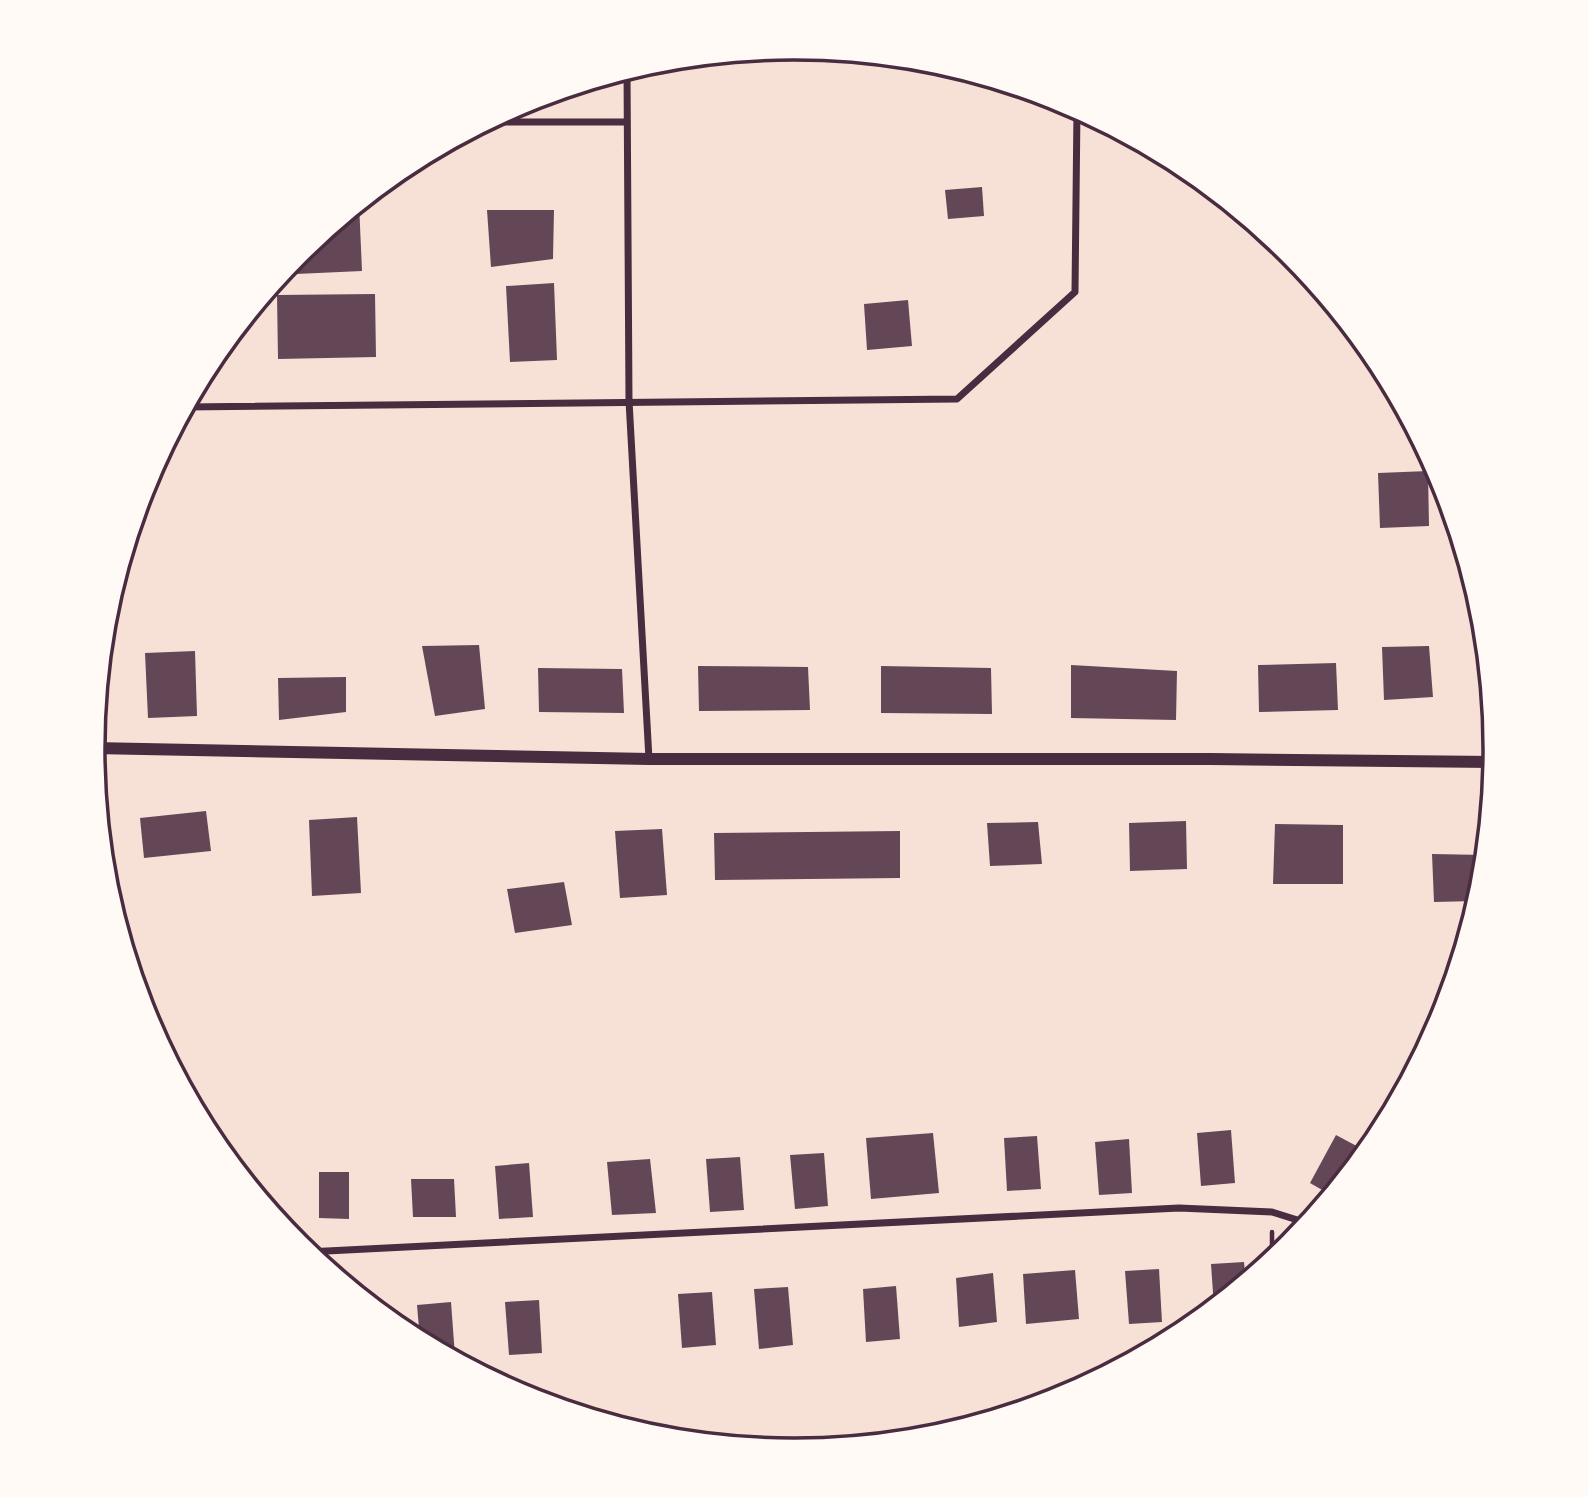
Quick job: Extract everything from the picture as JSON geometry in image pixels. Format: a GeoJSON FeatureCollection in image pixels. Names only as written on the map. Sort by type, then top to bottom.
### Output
{"type":"FeatureCollection","features":[{"type":"Feature","properties":{"kind":"street"},"geometry":{"type":"LineString","coordinates":[[627,81],[629,401],[649,759]]}},
{"type":"Feature","properties":{"kind":"street"},"geometry":{"type":"LineString","coordinates":[[195,407],[957,399],[1075,292],[1077,121]]}},
{"type":"Feature","properties":{"kind":"street"},"geometry":{"type":"LineString","coordinates":[[508,122],[626,122]]}},
{"type":"Feature","properties":{"kind":"street"},"geometry":{"type":"LineString","coordinates":[[105,748],[649,759],[1483,762]]}},
{"type":"Feature","properties":{"kind":"street"},"geometry":{"type":"LineString","coordinates":[[323,1251],[1179,1208],[1272,1212],[1296,1220]]}},
{"type":"Feature","properties":{"kind":"path"},"geometry":{"type":"LineString","coordinates":[[1272,1212],[1272,1244]]}},
{"type":"Feature","properties":{"kind":"building"},"geometry":{"type":"Polygon","coordinates":[[[982,187],[984,216],[948,219],[945,190],[982,187]]]}},
{"type":"Feature","properties":{"kind":"building"},"geometry":{"type":"Polygon","coordinates":[[[487,210],[554,210],[553,259],[491,267],[487,210]]]}},
{"type":"Feature","properties":{"kind":"building"},"geometry":{"type":"Polygon","coordinates":[[[360,214],[362,271],[296,274],[340,230],[360,214]]]}},
{"type":"Feature","properties":{"kind":"building"},"geometry":{"type":"Polygon","coordinates":[[[554,283],[557,360],[510,362],[506,286],[554,283]]]}},
{"type":"Feature","properties":{"kind":"building"},"geometry":{"type":"Polygon","coordinates":[[[375,294],[376,357],[278,359],[277,295],[375,294]]]}},
{"type":"Feature","properties":{"kind":"building"},"geometry":{"type":"Polygon","coordinates":[[[908,300],[912,346],[867,350],[864,304],[908,300]]]}},
{"type":"Feature","properties":{"kind":"building"},"geometry":{"type":"Polygon","coordinates":[[[1425,471],[1428,479],[1429,526],[1380,528],[1378,473],[1425,471]]]}},
{"type":"Feature","properties":{"kind":"building"},"geometry":{"type":"Polygon","coordinates":[[[479,645],[485,709],[435,716],[422,646],[479,645]]]}},
{"type":"Feature","properties":{"kind":"building"},"geometry":{"type":"Polygon","coordinates":[[[1429,646],[1433,697],[1384,700],[1382,647],[1429,646]]]}},
{"type":"Feature","properties":{"kind":"building"},"geometry":{"type":"Polygon","coordinates":[[[195,651],[197,716],[148,718],[145,653],[195,651]]]}},
{"type":"Feature","properties":{"kind":"building"},"geometry":{"type":"Polygon","coordinates":[[[1336,663],[1338,710],[1259,712],[1258,665],[1336,663]]]}},
{"type":"Feature","properties":{"kind":"building"},"geometry":{"type":"Polygon","coordinates":[[[1071,665],[1177,671],[1176,720],[1071,718],[1071,665]]]}},
{"type":"Feature","properties":{"kind":"building"},"geometry":{"type":"Polygon","coordinates":[[[698,666],[808,667],[810,710],[699,711],[698,666]]]}},
{"type":"Feature","properties":{"kind":"building"},"geometry":{"type":"Polygon","coordinates":[[[881,666],[991,668],[992,714],[881,713],[881,666]]]}},
{"type":"Feature","properties":{"kind":"building"},"geometry":{"type":"Polygon","coordinates":[[[538,668],[622,669],[624,713],[539,712],[538,668]]]}},
{"type":"Feature","properties":{"kind":"building"},"geometry":{"type":"Polygon","coordinates":[[[346,677],[346,712],[279,720],[278,678],[346,677]]]}},
{"type":"Feature","properties":{"kind":"building"},"geometry":{"type":"Polygon","coordinates":[[[206,811],[211,851],[144,858],[140,818],[206,811]]]}},
{"type":"Feature","properties":{"kind":"building"},"geometry":{"type":"Polygon","coordinates":[[[357,817],[361,893],[312,896],[309,820],[357,817]]]}},
{"type":"Feature","properties":{"kind":"building"},"geometry":{"type":"Polygon","coordinates":[[[1186,821],[1187,869],[1130,871],[1129,823],[1186,821]]]}},
{"type":"Feature","properties":{"kind":"building"},"geometry":{"type":"Polygon","coordinates":[[[1038,822],[1042,864],[990,866],[987,823],[1038,822]]]}},
{"type":"Feature","properties":{"kind":"building"},"geometry":{"type":"Polygon","coordinates":[[[1275,824],[1343,825],[1343,884],[1273,884],[1275,824]]]}},
{"type":"Feature","properties":{"kind":"building"},"geometry":{"type":"Polygon","coordinates":[[[662,829],[667,895],[620,898],[615,831],[662,829]]]}},
{"type":"Feature","properties":{"kind":"building"},"geometry":{"type":"Polygon","coordinates":[[[900,831],[900,878],[715,880],[714,833],[900,831]]]}},
{"type":"Feature","properties":{"kind":"building"},"geometry":{"type":"Polygon","coordinates":[[[1432,854],[1474,855],[1466,901],[1434,902],[1432,854]]]}},
{"type":"Feature","properties":{"kind":"building"},"geometry":{"type":"Polygon","coordinates":[[[564,882],[572,925],[515,933],[507,889],[564,882]]]}},
{"type":"Feature","properties":{"kind":"building"},"geometry":{"type":"Polygon","coordinates":[[[1231,1130],[1235,1183],[1201,1186],[1197,1133],[1231,1130]]]}},
{"type":"Feature","properties":{"kind":"building"},"geometry":{"type":"Polygon","coordinates":[[[933,1133],[939,1193],[871,1199],[866,1138],[933,1133]]]}},
{"type":"Feature","properties":{"kind":"building"},"geometry":{"type":"Polygon","coordinates":[[[1336,1135],[1357,1146],[1323,1190],[1310,1183],[1336,1135]]]}},
{"type":"Feature","properties":{"kind":"building"},"geometry":{"type":"Polygon","coordinates":[[[1037,1136],[1041,1189],[1007,1191],[1004,1138],[1037,1136]]]}},
{"type":"Feature","properties":{"kind":"building"},"geometry":{"type":"Polygon","coordinates":[[[1129,1139],[1132,1193],[1099,1195],[1095,1142],[1129,1139]]]}},
{"type":"Feature","properties":{"kind":"building"},"geometry":{"type":"Polygon","coordinates":[[[824,1153],[828,1206],[795,1209],[790,1155],[824,1153]]]}},
{"type":"Feature","properties":{"kind":"building"},"geometry":{"type":"Polygon","coordinates":[[[740,1157],[744,1210],[710,1212],[706,1159],[740,1157]]]}},
{"type":"Feature","properties":{"kind":"building"},"geometry":{"type":"Polygon","coordinates":[[[650,1159],[656,1213],[612,1215],[607,1162],[650,1159]]]}},
{"type":"Feature","properties":{"kind":"building"},"geometry":{"type":"Polygon","coordinates":[[[529,1163],[533,1217],[499,1219],[495,1166],[529,1163]]]}},
{"type":"Feature","properties":{"kind":"building"},"geometry":{"type":"Polygon","coordinates":[[[319,1172],[349,1172],[349,1219],[319,1218],[319,1172]]]}},
{"type":"Feature","properties":{"kind":"building"},"geometry":{"type":"Polygon","coordinates":[[[411,1179],[454,1179],[456,1217],[413,1217],[411,1179]]]}},
{"type":"Feature","properties":{"kind":"building"},"geometry":{"type":"Polygon","coordinates":[[[1244,1262],[1245,1270],[1213,1295],[1211,1264],[1244,1262]]]}},
{"type":"Feature","properties":{"kind":"building"},"geometry":{"type":"Polygon","coordinates":[[[1159,1269],[1162,1322],[1129,1324],[1125,1271],[1159,1269]]]}},
{"type":"Feature","properties":{"kind":"building"},"geometry":{"type":"Polygon","coordinates":[[[1075,1270],[1079,1319],[1026,1324],[1023,1274],[1075,1270]]]}},
{"type":"Feature","properties":{"kind":"building"},"geometry":{"type":"Polygon","coordinates":[[[993,1273],[997,1322],[959,1327],[956,1278],[993,1273]]]}},
{"type":"Feature","properties":{"kind":"building"},"geometry":{"type":"Polygon","coordinates":[[[896,1286],[900,1339],[866,1342],[863,1289],[896,1286]]]}},
{"type":"Feature","properties":{"kind":"building"},"geometry":{"type":"Polygon","coordinates":[[[788,1287],[793,1345],[759,1349],[754,1289],[788,1287]]]}},
{"type":"Feature","properties":{"kind":"building"},"geometry":{"type":"Polygon","coordinates":[[[712,1292],[716,1345],[682,1348],[678,1294],[712,1292]]]}},
{"type":"Feature","properties":{"kind":"building"},"geometry":{"type":"Polygon","coordinates":[[[539,1300],[542,1353],[509,1355],[505,1302],[539,1300]]]}},
{"type":"Feature","properties":{"kind":"building"},"geometry":{"type":"Polygon","coordinates":[[[451,1302],[454,1348],[419,1326],[417,1305],[451,1302]]]}}]}
